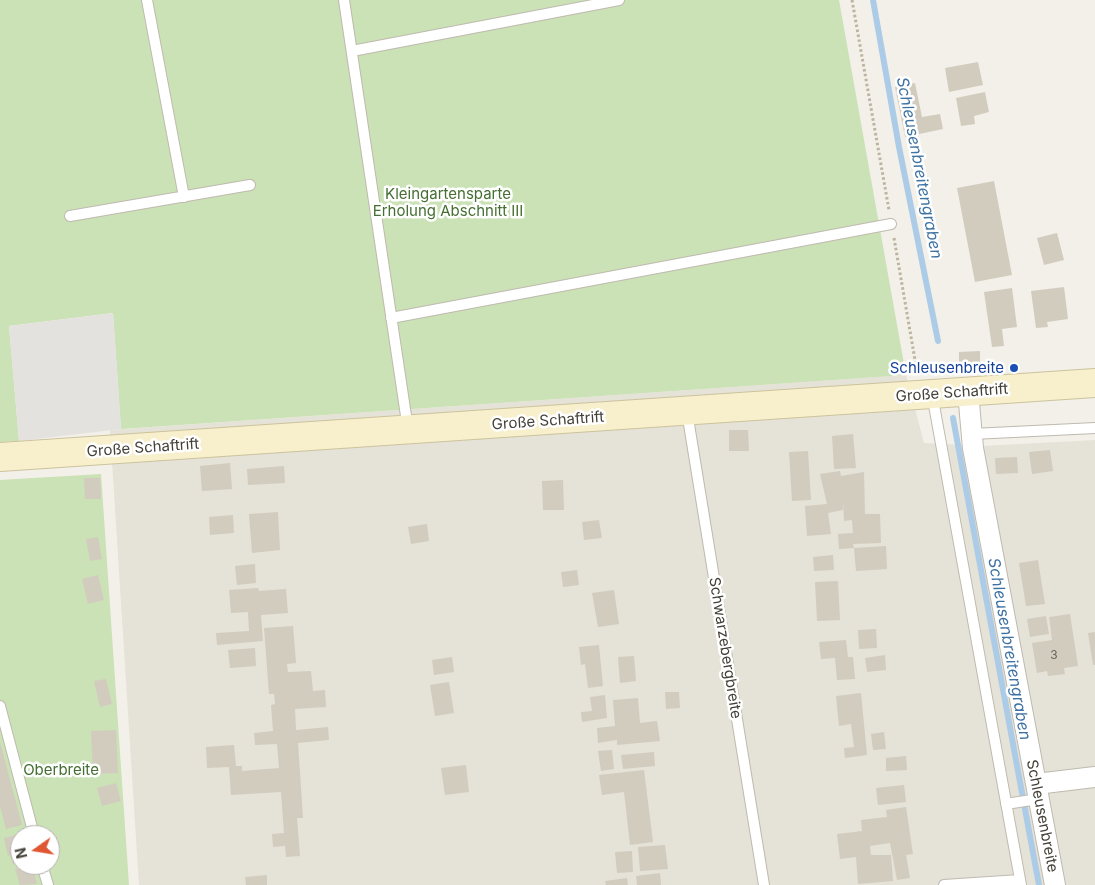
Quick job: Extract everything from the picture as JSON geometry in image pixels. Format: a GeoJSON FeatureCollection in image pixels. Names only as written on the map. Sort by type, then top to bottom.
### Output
{"type":"FeatureCollection","features":[{"type":"Feature","properties":{"kind":"street","name":"Große Schaftrift"},"geometry":{"type":"LineString","coordinates":[[0,457],[408,431],[1095,383]]}},
{"type":"Feature","properties":{"kind":"street","name":"Schleusenbreite"},"geometry":{"type":"LineString","coordinates":[[968,392],[972,434],[1054,885]]}},
{"type":"Feature","properties":{"kind":"street"},"geometry":{"type":"LineString","coordinates":[[1037,791],[1095,777]]}},
{"type":"Feature","properties":{"kind":"lane"},"geometry":{"type":"LineString","coordinates":[[147,0],[184,197]]}},
{"type":"Feature","properties":{"kind":"lane"},"geometry":{"type":"LineString","coordinates":[[344,0],[408,431]]}},
{"type":"Feature","properties":{"kind":"lane"},"geometry":{"type":"LineString","coordinates":[[352,52],[619,0]]}},
{"type":"Feature","properties":{"kind":"lane"},"geometry":{"type":"LineString","coordinates":[[70,216],[250,185]]}},
{"type":"Feature","properties":{"kind":"lane"},"geometry":{"type":"LineString","coordinates":[[391,318],[891,224]]}},
{"type":"Feature","properties":{"kind":"lane"},"geometry":{"type":"LineString","coordinates":[[932,394],[1020,882],[944,885]]}},
{"type":"Feature","properties":{"kind":"lane","name":"Schwarzebergbreite"},"geometry":{"type":"LineString","coordinates":[[687,411],[764,885]]}},
{"type":"Feature","properties":{"kind":"lane"},"geometry":{"type":"LineString","coordinates":[[972,434],[1095,428]]}},
{"type":"Feature","properties":{"kind":"lane"},"geometry":{"type":"LineString","coordinates":[[0,706],[31,825]]}},
{"type":"Feature","properties":{"kind":"lane"},"geometry":{"type":"LineString","coordinates":[[1006,804],[1037,791]]}},
{"type":"Feature","properties":{"kind":"path"},"geometry":{"type":"LineString","coordinates":[[852,0],[915,360],[932,394]]}},
{"type":"Feature","properties":{"kind":"shaded area"},"geometry":{"type":"Polygon","coordinates":[[[113,313],[121,429],[19,441],[9,326],[113,313]]]}},
{"type":"Feature","properties":{"kind":"shaded area"},"geometry":{"type":"Polygon","coordinates":[[[906,375],[924,443],[982,446],[1095,440],[1095,885],[139,885],[110,430],[906,375]]]}},
{"type":"Feature","properties":{"kind":"green space","name":"Kleingartensparte Erholung Abschnitt III"},"geometry":{"type":"Polygon","coordinates":[[[0,0],[839,0],[906,375],[121,429],[113,313],[9,326],[19,441],[0,442],[0,0]]]}},
{"type":"Feature","properties":{"kind":"green space","name":"Oberbreite"},"geometry":{"type":"Polygon","coordinates":[[[101,474],[129,885],[0,885],[0,480],[101,474]]]}},
{"type":"Feature","properties":{"kind":"building"},"geometry":{"type":"Polygon","coordinates":[[[978,62],[983,85],[949,92],[945,68],[978,62]]]}},
{"type":"Feature","properties":{"kind":"building"},"geometry":{"type":"Polygon","coordinates":[[[915,83],[922,117],[940,114],[943,129],[905,137],[895,87],[915,83]]]}},
{"type":"Feature","properties":{"kind":"building"},"geometry":{"type":"Polygon","coordinates":[[[985,92],[989,112],[974,116],[975,124],[961,126],[956,98],[985,92]]]}},
{"type":"Feature","properties":{"kind":"building"},"geometry":{"type":"Polygon","coordinates":[[[994,181],[1012,275],[975,282],[957,188],[994,181]]]}},
{"type":"Feature","properties":{"kind":"building"},"geometry":{"type":"Polygon","coordinates":[[[1057,233],[1064,260],[1044,265],[1037,238],[1057,233]]]}},
{"type":"Feature","properties":{"kind":"building"},"geometry":{"type":"Polygon","coordinates":[[[1064,287],[1068,319],[1047,322],[1048,327],[1036,328],[1031,291],[1064,287]]]}},
{"type":"Feature","properties":{"kind":"building"},"geometry":{"type":"Polygon","coordinates":[[[1012,288],[1017,327],[1002,329],[1004,346],[992,347],[984,292],[1012,288]]]}},
{"type":"Feature","properties":{"kind":"building"},"geometry":{"type":"Polygon","coordinates":[[[980,351],[980,365],[959,366],[959,352],[980,351]]]}},
{"type":"Feature","properties":{"kind":"building"},"geometry":{"type":"Polygon","coordinates":[[[729,430],[748,430],[749,451],[729,451],[729,430]]]}},
{"type":"Feature","properties":{"kind":"building"},"geometry":{"type":"Polygon","coordinates":[[[853,434],[856,468],[834,469],[832,436],[853,434]]]}},
{"type":"Feature","properties":{"kind":"building"},"geometry":{"type":"Polygon","coordinates":[[[1050,450],[1053,471],[1032,474],[1029,452],[1050,450]]]}},
{"type":"Feature","properties":{"kind":"building"},"geometry":{"type":"Polygon","coordinates":[[[808,451],[811,500],[792,501],[789,452],[808,451]]]}},
{"type":"Feature","properties":{"kind":"building"},"geometry":{"type":"Polygon","coordinates":[[[1017,457],[1018,473],[996,474],[995,458],[1017,457]]]}},
{"type":"Feature","properties":{"kind":"building"},"geometry":{"type":"Polygon","coordinates":[[[230,463],[232,489],[202,491],[200,466],[230,463]]]}},
{"type":"Feature","properties":{"kind":"building"},"geometry":{"type":"Polygon","coordinates":[[[284,466],[285,483],[248,485],[247,469],[284,466]]]}},
{"type":"Feature","properties":{"kind":"building"},"geometry":{"type":"Polygon","coordinates":[[[840,471],[841,476],[864,472],[865,514],[880,514],[881,543],[853,544],[854,548],[839,549],[838,534],[853,533],[852,520],[844,521],[843,500],[843,510],[828,513],[831,534],[807,536],[805,506],[827,504],[820,474],[840,471]]]}},
{"type":"Feature","properties":{"kind":"building"},"geometry":{"type":"Polygon","coordinates":[[[84,478],[100,478],[101,499],[85,499],[84,478]]]}},
{"type":"Feature","properties":{"kind":"building"},"geometry":{"type":"Polygon","coordinates":[[[563,480],[564,510],[543,510],[542,481],[563,480]]]}},
{"type":"Feature","properties":{"kind":"building"},"geometry":{"type":"Polygon","coordinates":[[[278,512],[280,550],[252,553],[249,514],[278,512]]]}},
{"type":"Feature","properties":{"kind":"building"},"geometry":{"type":"Polygon","coordinates":[[[233,515],[234,533],[210,535],[209,517],[233,515]]]}},
{"type":"Feature","properties":{"kind":"building"},"geometry":{"type":"Polygon","coordinates":[[[599,520],[602,538],[584,540],[582,522],[599,520]]]}},
{"type":"Feature","properties":{"kind":"building"},"geometry":{"type":"Polygon","coordinates":[[[427,524],[429,541],[411,544],[408,527],[427,524]]]}},
{"type":"Feature","properties":{"kind":"building"},"geometry":{"type":"Polygon","coordinates":[[[98,537],[102,559],[90,561],[86,539],[98,537]]]}},
{"type":"Feature","properties":{"kind":"building"},"geometry":{"type":"Polygon","coordinates":[[[886,546],[887,569],[856,571],[854,548],[886,546]]]}},
{"type":"Feature","properties":{"kind":"building"},"geometry":{"type":"Polygon","coordinates":[[[833,555],[834,570],[814,571],[813,557],[833,555]]]}},
{"type":"Feature","properties":{"kind":"building"},"geometry":{"type":"Polygon","coordinates":[[[1038,560],[1045,604],[1026,606],[1019,563],[1038,560]]]}},
{"type":"Feature","properties":{"kind":"building"},"geometry":{"type":"Polygon","coordinates":[[[255,564],[256,583],[237,585],[235,566],[255,564]]]}},
{"type":"Feature","properties":{"kind":"building"},"geometry":{"type":"Polygon","coordinates":[[[577,570],[579,585],[563,587],[561,572],[577,570]]]}},
{"type":"Feature","properties":{"kind":"building"},"geometry":{"type":"Polygon","coordinates":[[[98,575],[104,600],[88,604],[82,579],[98,575]]]}},
{"type":"Feature","properties":{"kind":"building"},"geometry":{"type":"Polygon","coordinates":[[[838,581],[840,620],[817,621],[815,582],[838,581]]]}},
{"type":"Feature","properties":{"kind":"building"},"geometry":{"type":"Polygon","coordinates":[[[258,588],[259,591],[286,589],[288,613],[261,615],[263,641],[217,645],[216,633],[249,631],[248,612],[231,613],[229,590],[258,588]]]}},
{"type":"Feature","properties":{"kind":"building"},"geometry":{"type":"Polygon","coordinates":[[[614,590],[619,624],[598,627],[592,593],[614,590]]]}},
{"type":"Feature","properties":{"kind":"building"},"geometry":{"type":"Polygon","coordinates":[[[1070,614],[1078,666],[1064,668],[1065,674],[1048,676],[1047,671],[1037,673],[1032,643],[1052,640],[1049,617],[1070,614]]]}},
{"type":"Feature","properties":{"kind":"building"},"geometry":{"type":"Polygon","coordinates":[[[1046,616],[1049,634],[1030,637],[1027,619],[1046,616]]]}},
{"type":"Feature","properties":{"kind":"building"},"geometry":{"type":"Polygon","coordinates":[[[293,626],[296,663],[287,664],[288,672],[311,671],[313,691],[325,690],[326,707],[295,709],[296,730],[328,727],[329,740],[298,743],[303,818],[297,818],[300,856],[286,857],[285,846],[273,847],[272,834],[284,833],[281,792],[231,795],[229,767],[207,768],[206,747],[234,745],[236,766],[242,766],[242,771],[279,768],[277,744],[255,745],[254,733],[273,731],[271,705],[275,704],[274,694],[269,694],[264,628],[293,626]]]}},
{"type":"Feature","properties":{"kind":"building"},"geometry":{"type":"Polygon","coordinates":[[[876,629],[877,648],[859,649],[858,630],[876,629]]]}},
{"type":"Feature","properties":{"kind":"building"},"geometry":{"type":"Polygon","coordinates":[[[1095,632],[1095,665],[1093,665],[1088,633],[1095,632]]]}},
{"type":"Feature","properties":{"kind":"building"},"geometry":{"type":"Polygon","coordinates":[[[846,640],[848,657],[853,657],[855,679],[837,680],[835,658],[821,659],[819,642],[846,640]]]}},
{"type":"Feature","properties":{"kind":"building"},"geometry":{"type":"Polygon","coordinates":[[[599,645],[603,686],[588,688],[585,664],[581,665],[579,647],[599,645]]]}},
{"type":"Feature","properties":{"kind":"building"},"geometry":{"type":"Polygon","coordinates":[[[255,648],[256,666],[230,668],[228,650],[255,648]]]}},
{"type":"Feature","properties":{"kind":"building"},"geometry":{"type":"Polygon","coordinates":[[[885,655],[886,670],[867,672],[865,658],[885,655]]]}},
{"type":"Feature","properties":{"kind":"building"},"geometry":{"type":"Polygon","coordinates":[[[634,656],[636,681],[620,683],[618,657],[634,656]]]}},
{"type":"Feature","properties":{"kind":"building"},"geometry":{"type":"Polygon","coordinates":[[[452,657],[454,672],[434,675],[432,660],[452,657]]]}},
{"type":"Feature","properties":{"kind":"building"},"geometry":{"type":"Polygon","coordinates":[[[106,679],[112,704],[100,707],[94,681],[106,679]]]}},
{"type":"Feature","properties":{"kind":"building"},"geometry":{"type":"Polygon","coordinates":[[[449,682],[454,713],[435,716],[430,685],[449,682]]]}},
{"type":"Feature","properties":{"kind":"building"},"geometry":{"type":"Polygon","coordinates":[[[665,692],[679,692],[680,708],[666,709],[665,692]]]}},
{"type":"Feature","properties":{"kind":"building"},"geometry":{"type":"Polygon","coordinates":[[[861,693],[867,755],[845,758],[844,748],[854,747],[851,724],[839,726],[836,696],[861,693]]]}},
{"type":"Feature","properties":{"kind":"building"},"geometry":{"type":"Polygon","coordinates":[[[605,695],[607,718],[582,722],[581,712],[592,711],[590,697],[605,695]]]}},
{"type":"Feature","properties":{"kind":"building"},"geometry":{"type":"Polygon","coordinates":[[[638,698],[640,723],[657,721],[660,741],[617,745],[617,740],[598,743],[597,728],[615,726],[613,700],[638,698]]]}},
{"type":"Feature","properties":{"kind":"building"},"geometry":{"type":"Polygon","coordinates":[[[116,730],[118,773],[93,774],[91,731],[116,730]]]}},
{"type":"Feature","properties":{"kind":"building"},"geometry":{"type":"Polygon","coordinates":[[[884,732],[886,749],[873,750],[871,734],[884,732]]]}},
{"type":"Feature","properties":{"kind":"building"},"geometry":{"type":"Polygon","coordinates":[[[0,742],[22,825],[10,825],[10,828],[6,829],[0,806],[0,742]]]}},
{"type":"Feature","properties":{"kind":"building"},"geometry":{"type":"Polygon","coordinates":[[[612,750],[614,769],[601,771],[598,751],[612,750]]]}},
{"type":"Feature","properties":{"kind":"building"},"geometry":{"type":"Polygon","coordinates":[[[654,752],[655,766],[623,769],[621,755],[654,752]]]}},
{"type":"Feature","properties":{"kind":"building"},"geometry":{"type":"Polygon","coordinates":[[[906,756],[907,770],[886,771],[886,758],[906,756]]]}},
{"type":"Feature","properties":{"kind":"building"},"geometry":{"type":"Polygon","coordinates":[[[466,765],[469,792],[445,795],[441,768],[466,765]]]}},
{"type":"Feature","properties":{"kind":"building"},"geometry":{"type":"Polygon","coordinates":[[[644,770],[653,842],[630,845],[624,792],[602,795],[599,775],[644,770]]]}},
{"type":"Feature","properties":{"kind":"building"},"geometry":{"type":"Polygon","coordinates":[[[116,783],[121,801],[102,806],[97,788],[116,783]]]}},
{"type":"Feature","properties":{"kind":"building"},"geometry":{"type":"Polygon","coordinates":[[[904,785],[906,802],[878,805],[876,788],[904,785]]]}},
{"type":"Feature","properties":{"kind":"building"},"geometry":{"type":"Polygon","coordinates":[[[906,807],[913,854],[906,855],[910,878],[897,880],[890,843],[870,846],[871,855],[891,855],[893,881],[858,884],[856,857],[840,859],[837,834],[862,831],[861,820],[887,817],[886,810],[906,807]]]}},
{"type":"Feature","properties":{"kind":"building"},"geometry":{"type":"Polygon","coordinates":[[[10,836],[10,855],[8,856],[4,838],[10,836]]]}},
{"type":"Feature","properties":{"kind":"building"},"geometry":{"type":"Polygon","coordinates":[[[665,845],[668,869],[640,871],[638,847],[665,845]]]}},
{"type":"Feature","properties":{"kind":"building"},"geometry":{"type":"Polygon","coordinates":[[[632,851],[633,872],[617,873],[615,852],[632,851]]]}},
{"type":"Feature","properties":{"kind":"building"},"geometry":{"type":"Polygon","coordinates":[[[660,873],[661,885],[637,885],[636,876],[660,873]]]}},
{"type":"Feature","properties":{"kind":"building"},"geometry":{"type":"Polygon","coordinates":[[[17,875],[35,875],[37,884],[20,885],[17,875]]]}},
{"type":"Feature","properties":{"kind":"building"},"geometry":{"type":"Polygon","coordinates":[[[267,875],[267,885],[246,885],[245,877],[267,875]]]}},
{"type":"Feature","properties":{"kind":"building"},"geometry":{"type":"Polygon","coordinates":[[[627,878],[628,885],[606,885],[605,881],[627,878]]]}},
{"type":"Feature","properties":{"kind":"waterway","name":"Schleusenbreitengraben"},"geometry":{"type":"LineString","coordinates":[[873,0],[899,147],[938,341]]}},
{"type":"Feature","properties":{"kind":"waterway","name":"Schleusenbreitengraben"},"geometry":{"type":"LineString","coordinates":[[953,418],[1039,885]]}},
{"type":"Feature","properties":{"kind":"place","name":"Schleusenbreite"},"geometry":{"type":"Point","coordinates":[1014,368]}}]}
